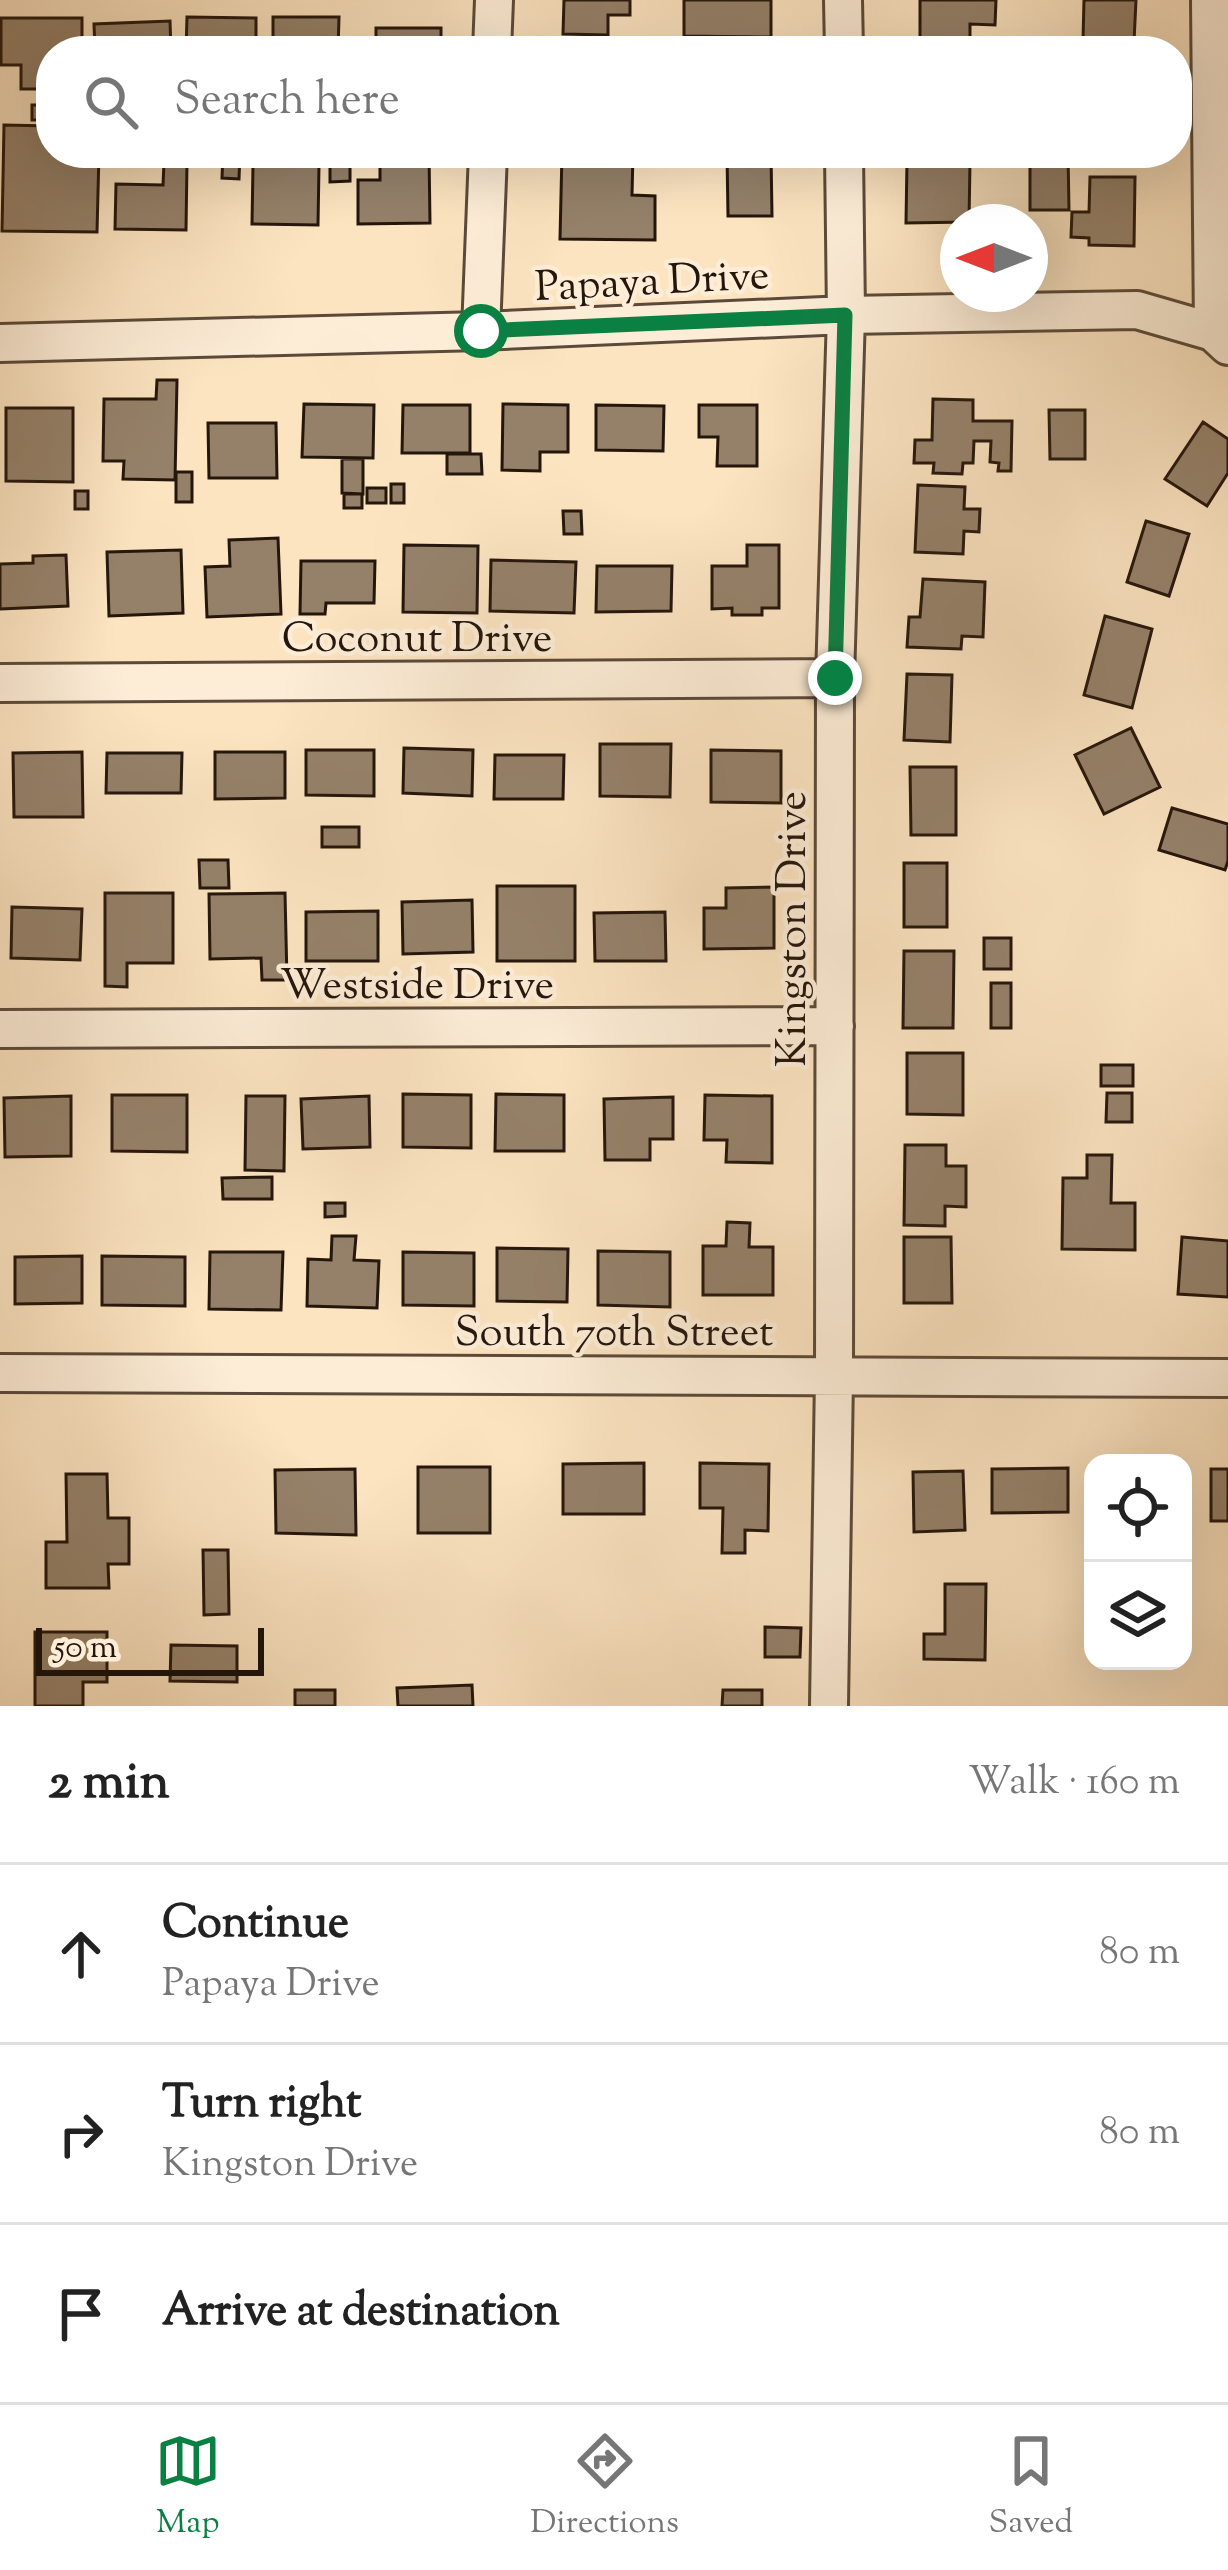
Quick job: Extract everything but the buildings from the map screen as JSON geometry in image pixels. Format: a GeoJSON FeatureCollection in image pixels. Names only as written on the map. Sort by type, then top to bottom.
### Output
{"type":"FeatureCollection","features":[{"type":"Feature","properties":{"kind":"street"},"geometry":{"type":"LineString","coordinates":[[493,36],[494,0]]}},
{"type":"Feature","properties":{"kind":"street"},"geometry":{"type":"LineString","coordinates":[[843,0],[844,36]]}},
{"type":"Feature","properties":{"kind":"street"},"geometry":{"type":"LineString","coordinates":[[1210,0],[1220,339]]}},
{"type":"Feature","properties":{"kind":"street"},"geometry":{"type":"LineString","coordinates":[[481,331],[487,168]]}},
{"type":"Feature","properties":{"kind":"street","name":"Kingston Drive"},"geometry":{"type":"LineString","coordinates":[[829,1706],[835,1376],[835,678],[844,168]]}},
{"type":"Feature","properties":{"kind":"street","name":"Papaya Drive"},"geometry":{"type":"LineString","coordinates":[[0,343],[1137,310],[1220,339]]}},
{"type":"Feature","properties":{"kind":"street","name":"Coconut Drive"},"geometry":{"type":"LineString","coordinates":[[0,683],[835,678]]}},
{"type":"Feature","properties":{"kind":"street","name":"Westside Drive"},"geometry":{"type":"LineString","coordinates":[[0,1029],[835,1026]]}},
{"type":"Feature","properties":{"kind":"street","name":"South 70th Street"},"geometry":{"type":"LineString","coordinates":[[0,1373],[1228,1378]]}},
{"type":"Feature","properties":{"kind":"route"},"geometry":{"type":"LineString","coordinates":[[481,331],[845,315],[835,678]]}}]}
